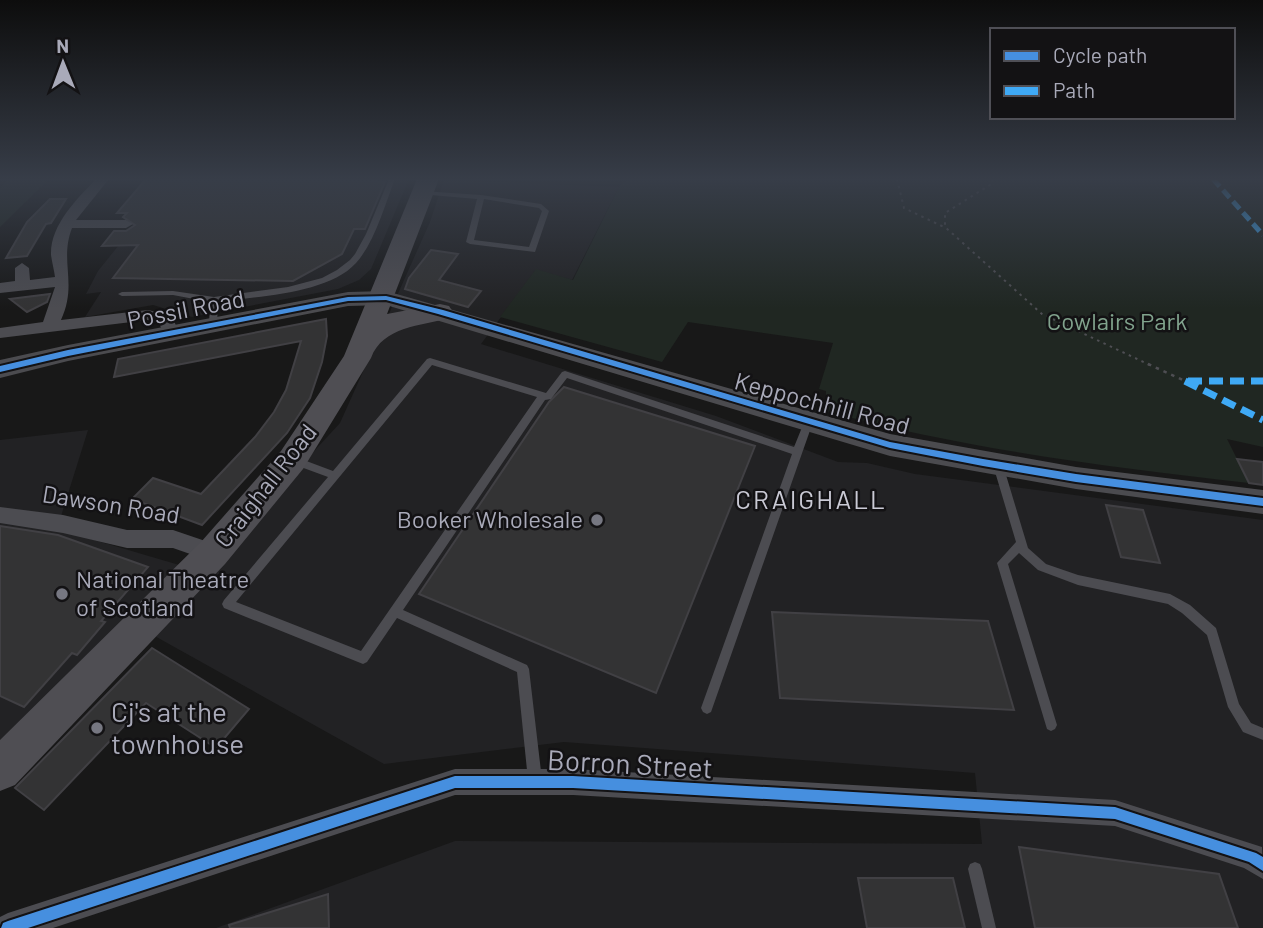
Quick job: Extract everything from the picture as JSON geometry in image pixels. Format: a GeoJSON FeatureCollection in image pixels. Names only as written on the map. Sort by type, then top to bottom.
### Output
{"type":"FeatureCollection","features":[{"type":"Feature","properties":{"kind":"main road","name":"Craighall Road"},"geometry":{"type":"LineString","coordinates":[[0,770],[213,553],[292,460],[349,372],[410,222]]}},
{"type":"Feature","properties":{"kind":"main road"},"geometry":{"type":"LineString","coordinates":[[363,341],[399,318],[440,312]]}},
{"type":"Feature","properties":{"kind":"street"},"geometry":{"type":"LineString","coordinates":[[48,329],[58,311],[62,281],[59,249],[66,224],[127,224]]}},
{"type":"Feature","properties":{"kind":"street"},"geometry":{"type":"LineString","coordinates":[[22,268],[23,287]]}},
{"type":"Feature","properties":{"kind":"street"},"geometry":{"type":"LineString","coordinates":[[0,288],[62,281]]}},
{"type":"Feature","properties":{"kind":"street","name":"Keppochhill Road"},"geometry":{"type":"LineString","coordinates":[[381,297],[890,445],[998,465],[1258,505]]}},
{"type":"Feature","properties":{"kind":"street","name":"Possil Road"},"geometry":{"type":"LineString","coordinates":[[0,369],[214,324],[348,299],[381,297]]}},
{"type":"Feature","properties":{"kind":"street"},"geometry":{"type":"LineString","coordinates":[[0,334],[154,315],[166,320],[171,333]]}},
{"type":"Feature","properties":{"kind":"street","name":"Dawson Road"},"geometry":{"type":"LineString","coordinates":[[0,515],[63,524],[127,539],[173,539],[213,553]]}},
{"type":"Feature","properties":{"kind":"street","name":"Borron Street"},"geometry":{"type":"LineString","coordinates":[[8,928],[455,782],[573,782],[1115,813],[1252,857],[1263,865]]}},
{"type":"Feature","properties":{"kind":"lane"},"geometry":{"type":"LineString","coordinates":[[122,294],[173,293],[214,300],[313,283],[342,270],[359,254],[373,222]]}},
{"type":"Feature","properties":{"kind":"lane"},"geometry":{"type":"LineString","coordinates":[[475,222],[470,242],[532,250],[542,222]]}},
{"type":"Feature","properties":{"kind":"lane"},"geometry":{"type":"LineString","coordinates":[[214,300],[214,324]]}},
{"type":"Feature","properties":{"kind":"lane"},"geometry":{"type":"LineString","coordinates":[[543,396],[363,658],[228,604],[430,361],[548,397],[565,374],[797,452]]}},
{"type":"Feature","properties":{"kind":"lane"},"geometry":{"type":"LineString","coordinates":[[707,708],[808,422]]}},
{"type":"Feature","properties":{"kind":"lane"},"geometry":{"type":"LineString","coordinates":[[292,460],[335,476]]}},
{"type":"Feature","properties":{"kind":"lane"},"geometry":{"type":"LineString","coordinates":[[998,465],[1023,547],[1042,567],[1078,580],[1170,598],[1186,609],[1212,632],[1234,708],[1247,728],[1263,734]]}},
{"type":"Feature","properties":{"kind":"lane"},"geometry":{"type":"LineString","coordinates":[[1023,547],[1002,564],[1051,725]]}},
{"type":"Feature","properties":{"kind":"lane"},"geometry":{"type":"LineString","coordinates":[[395,612],[523,669],[536,782]]}},
{"type":"Feature","properties":{"kind":"lane"},"geometry":{"type":"LineString","coordinates":[[975,869],[989,928]]}},
{"type":"Feature","properties":{"kind":"path"},"geometry":{"type":"LineString","coordinates":[[935,222],[945,227],[1042,314],[1185,381]]}},
{"type":"Feature","properties":{"kind":"path"},"geometry":{"type":"LineString","coordinates":[[945,222],[945,227]]}},
{"type":"Feature","properties":{"kind":"shaded area"},"geometry":{"type":"Polygon","coordinates":[[[137,222],[391,222],[371,269],[359,280],[338,289],[192,317],[153,305],[85,317],[101,292],[86,294],[98,271],[137,222]]]}},
{"type":"Feature","properties":{"kind":"shaded area"},"geometry":{"type":"Polygon","coordinates":[[[430,222],[601,222],[572,280],[536,270],[481,344],[716,416],[838,462],[867,463],[915,474],[1263,520],[1263,928],[216,928],[455,841],[982,844],[975,773],[564,742],[384,764],[126,620],[0,744],[0,440],[88,430],[57,529],[203,572],[340,423],[430,222]]]}},
{"type":"Feature","properties":{"kind":"green space","name":"Cowlairs Park"},"geometry":{"type":"Polygon","coordinates":[[[602,222],[1263,222],[1263,447],[1227,439],[1249,483],[1089,463],[983,446],[826,411],[826,391],[819,389],[833,343],[688,322],[662,362],[500,317],[536,269],[573,280],[602,222]]]}},
{"type":"Feature","properties":{"kind":"building"},"geometry":{"type":"Polygon","coordinates":[[[27,222],[51,222],[46,224],[27,256],[6,258],[27,222]]]}},
{"type":"Feature","properties":{"kind":"building"},"geometry":{"type":"Polygon","coordinates":[[[131,222],[368,222],[365,229],[354,229],[342,254],[293,281],[113,278],[138,245],[102,246],[114,231],[126,231],[135,225],[131,222]]]}},
{"type":"Feature","properties":{"kind":"building"},"geometry":{"type":"Polygon","coordinates":[[[431,250],[458,254],[439,280],[481,291],[468,307],[405,289],[409,278],[431,250]]]}},
{"type":"Feature","properties":{"kind":"building"},"geometry":{"type":"Polygon","coordinates":[[[50,294],[47,302],[27,312],[10,299],[50,294]]]}},
{"type":"Feature","properties":{"kind":"building"},"geometry":{"type":"Polygon","coordinates":[[[326,319],[327,336],[322,362],[310,398],[287,433],[202,525],[132,499],[153,478],[201,494],[255,437],[274,412],[286,390],[301,341],[114,377],[118,359],[326,319]]]}},
{"type":"Feature","properties":{"kind":"building","name":"Booker Wholesale"},"geometry":{"type":"Polygon","coordinates":[[[564,387],[755,446],[656,693],[419,594],[549,402],[564,387]]]}},
{"type":"Feature","properties":{"kind":"building"},"geometry":{"type":"Polygon","coordinates":[[[1237,459],[1263,462],[1263,485],[1249,483],[1237,459]]]}},
{"type":"Feature","properties":{"kind":"building"},"geometry":{"type":"Polygon","coordinates":[[[1106,505],[1143,510],[1160,563],[1121,557],[1106,505]]]}},
{"type":"Feature","properties":{"kind":"building","name":"National Theatre of Scotland"},"geometry":{"type":"Polygon","coordinates":[[[0,526],[58,535],[148,567],[101,621],[105,622],[77,655],[72,653],[24,707],[0,696],[0,526]]]}},
{"type":"Feature","properties":{"kind":"building"},"geometry":{"type":"Polygon","coordinates":[[[772,612],[988,621],[1014,710],[780,698],[772,612]]]}},
{"type":"Feature","properties":{"kind":"building","name":"Cj's at the townhouse"},"geometry":{"type":"Polygon","coordinates":[[[152,648],[249,709],[216,748],[146,703],[44,810],[15,788],[152,648]]]}},
{"type":"Feature","properties":{"kind":"building"},"geometry":{"type":"Polygon","coordinates":[[[1019,847],[1219,874],[1238,928],[1035,928],[1019,847]]]}},
{"type":"Feature","properties":{"kind":"building"},"geometry":{"type":"Polygon","coordinates":[[[858,878],[953,878],[965,928],[867,928],[858,878]]]}},
{"type":"Feature","properties":{"kind":"building"},"geometry":{"type":"Polygon","coordinates":[[[328,894],[329,928],[230,928],[229,925],[328,894]]]}},
{"type":"Feature","properties":{"kind":"marked path"},"geometry":{"type":"LineString","coordinates":[[1252,222],[1263,235]]}},
{"type":"Feature","properties":{"kind":"marked path"},"geometry":{"type":"LineString","coordinates":[[1185,381],[1263,420]]}},
{"type":"Feature","properties":{"kind":"marked path"},"geometry":{"type":"LineString","coordinates":[[1188,381],[1263,381]]}},
{"type":"Feature","properties":{"kind":"cycle path"},"geometry":{"type":"LineString","coordinates":[[0,369],[68,353],[348,299],[386,298],[890,445],[1076,478],[1263,502]]}},
{"type":"Feature","properties":{"kind":"cycle path"},"geometry":{"type":"LineString","coordinates":[[8,928],[455,782],[573,782],[1115,813],[1252,857],[1263,865]]}},
{"type":"Feature","properties":{"kind":"place","name":"Booker Wholesale"},"geometry":{"type":"Point","coordinates":[597,520]}},
{"type":"Feature","properties":{"kind":"place","name":"National Theatre of Scotland"},"geometry":{"type":"Point","coordinates":[62,594]}},
{"type":"Feature","properties":{"kind":"place","name":"Cj's at the townhouse"},"geometry":{"type":"Point","coordinates":[97,728]}},
{"type":"Feature","properties":{"kind":"district","name":"CRAIGHALL"},"geometry":{"type":"Point","coordinates":[811,500]}}]}
